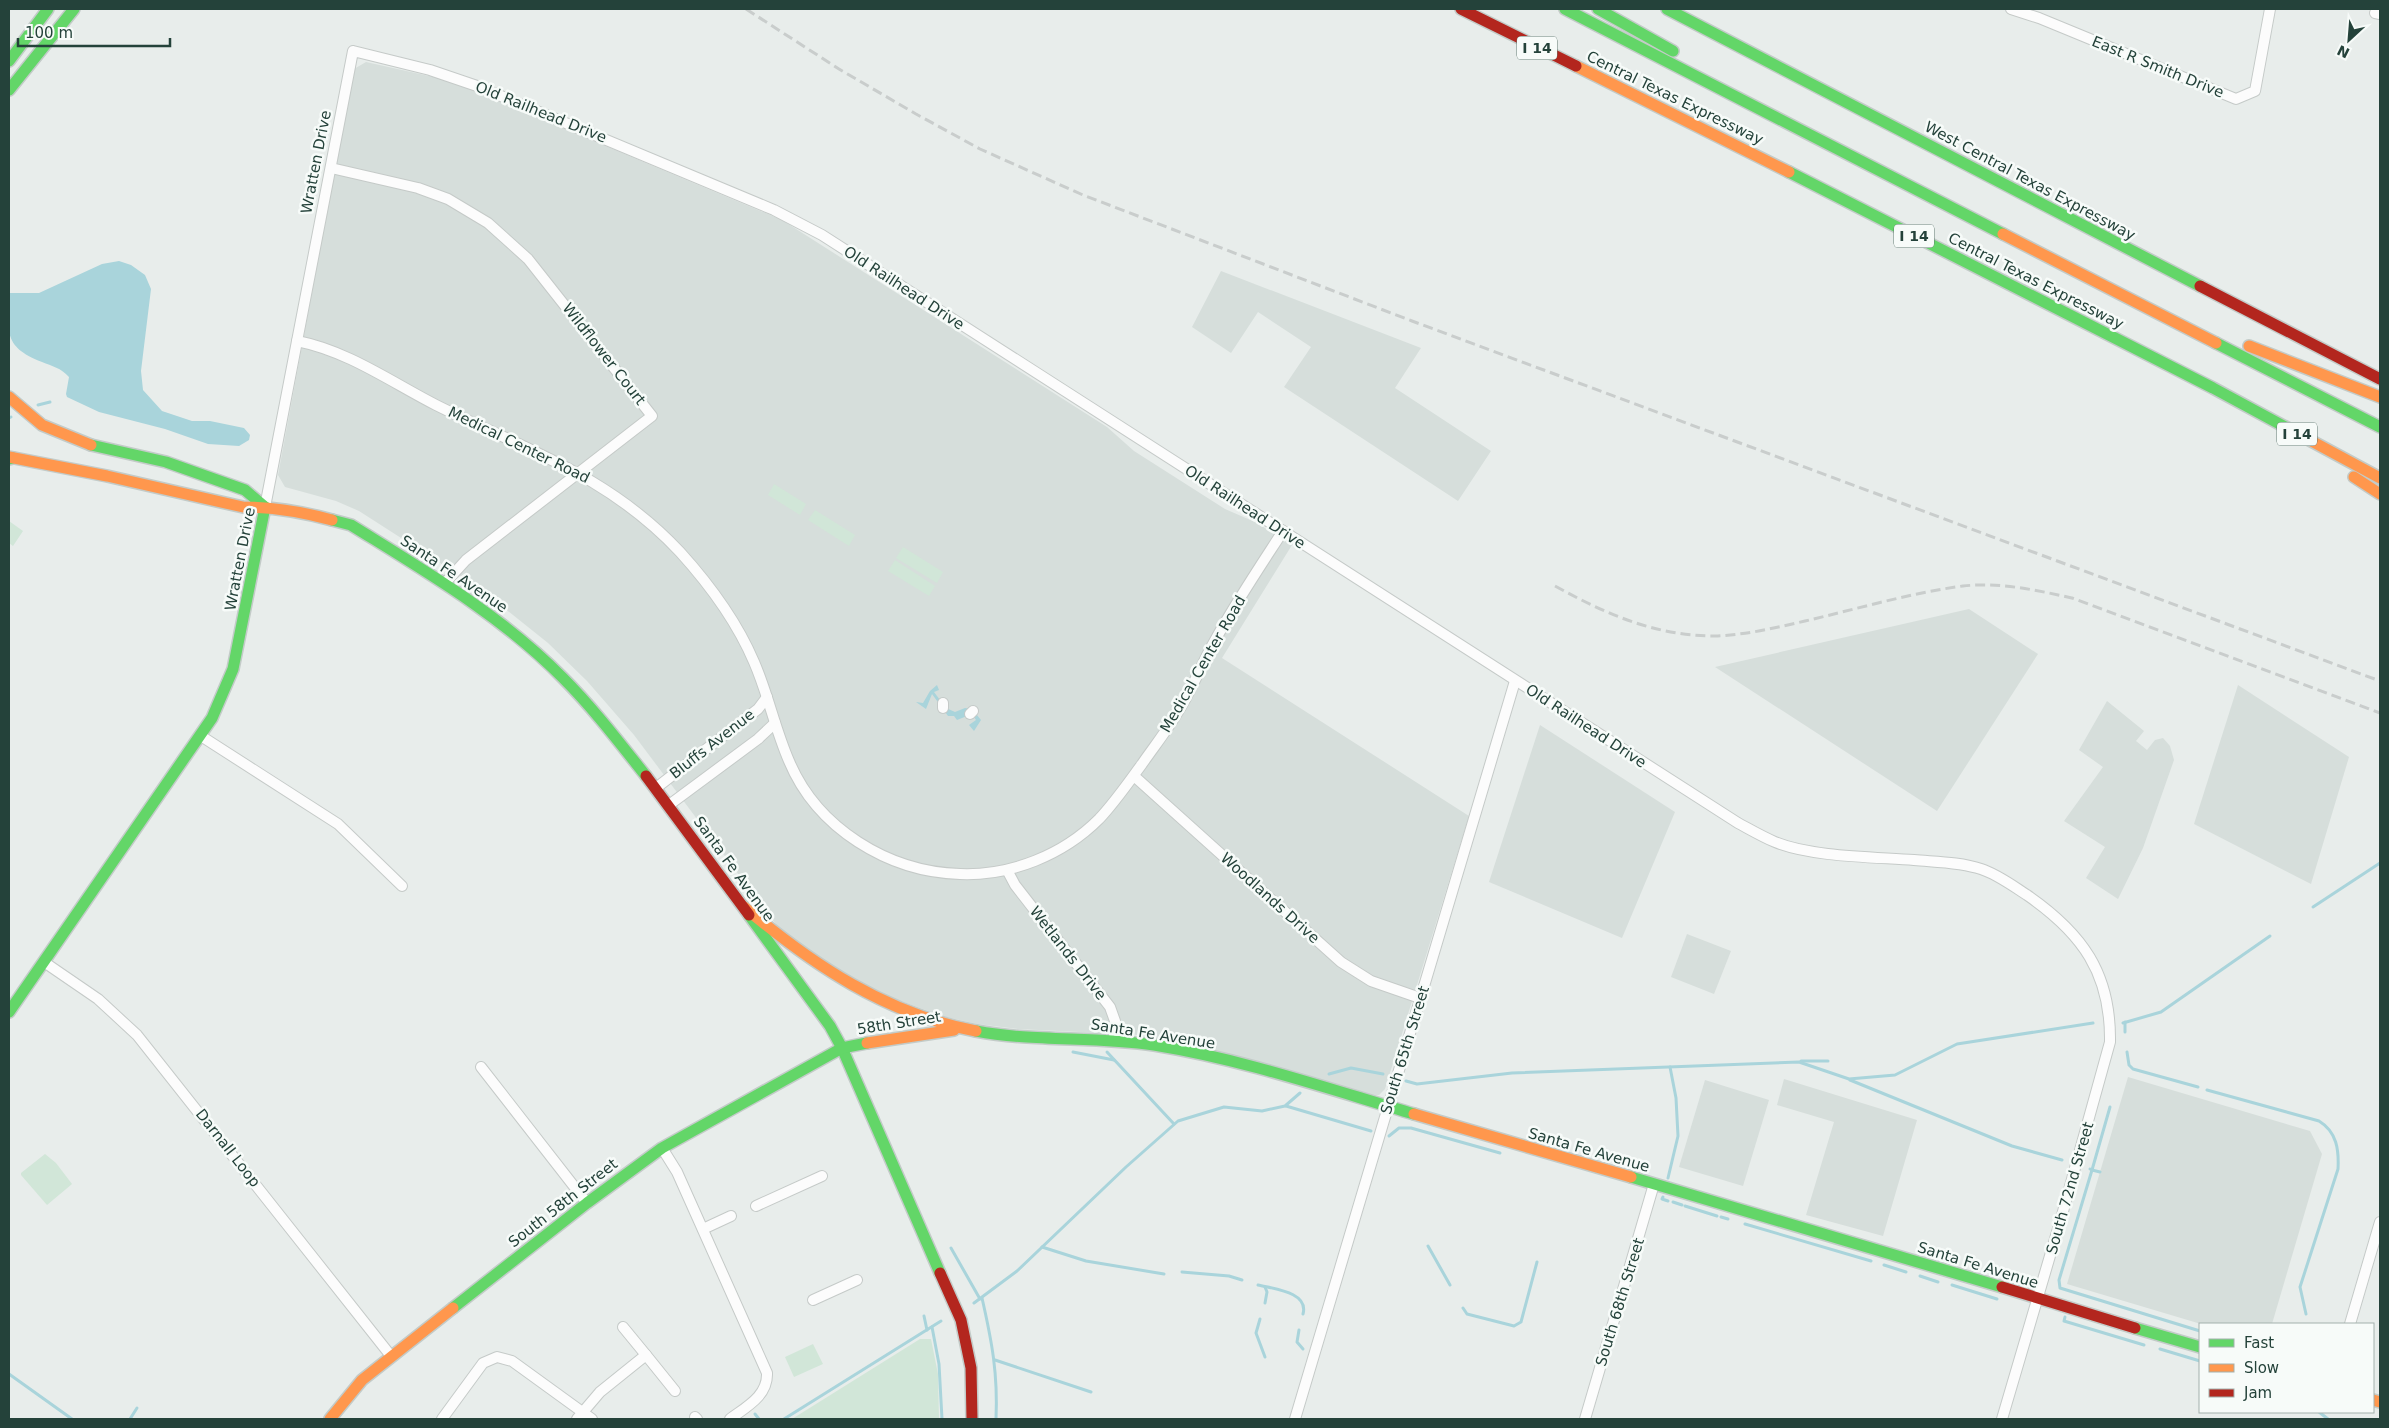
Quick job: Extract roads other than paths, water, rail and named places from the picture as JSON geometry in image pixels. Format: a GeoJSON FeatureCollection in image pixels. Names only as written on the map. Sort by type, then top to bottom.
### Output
{"type":"FeatureCollection","features":[{"type":"Feature","properties":{"kind":"main road"},"geometry":{"type":"LineString","coordinates":[[9,60],[34,9]]}},
{"type":"Feature","properties":{"kind":"main road"},"geometry":{"type":"LineString","coordinates":[[9,60],[48,9]]}},
{"type":"Feature","properties":{"kind":"main road"},"geometry":{"type":"LineString","coordinates":[[9,90],[74,9]]}},
{"type":"Feature","properties":{"kind":"main road"},"geometry":{"type":"LineString","coordinates":[[1450,9],[1537,48]]}},
{"type":"Feature","properties":{"kind":"main road","name":"Central Texas Expressway"},"geometry":{"type":"LineString","coordinates":[[1461,9],[1537,48],[1623,88],[2213,388],[2380,478]]}},
{"type":"Feature","properties":{"kind":"main road","name":"Central Texas Expressway"},"geometry":{"type":"LineString","coordinates":[[1565,9],[2380,426]]}},
{"type":"Feature","properties":{"kind":"main road"},"geometry":{"type":"LineString","coordinates":[[1598,9],[1720,76],[1770,114]]}},
{"type":"Feature","properties":{"kind":"main road","name":"West Central Texas Expressway"},"geometry":{"type":"LineString","coordinates":[[1667,9],[2380,380]]}},
{"type":"Feature","properties":{"kind":"main road"},"geometry":{"type":"LineString","coordinates":[[2074,269],[2132,287],[2209,326]]}},
{"type":"Feature","properties":{"kind":"main road"},"geometry":{"type":"LineString","coordinates":[[2234,339],[2260,352],[2380,397]]}},
{"type":"Feature","properties":{"kind":"main road"},"geometry":{"type":"LineString","coordinates":[[2213,388],[2259,421],[2380,494]]}},
{"type":"Feature","properties":{"kind":"main road"},"geometry":{"type":"LineString","coordinates":[[9,397],[42,425],[92,445],[173,464],[245,490],[265,507]]}},
{"type":"Feature","properties":{"kind":"main road","name":"Santa Fe Avenue"},"geometry":{"type":"LineString","coordinates":[[10,458],[87,472],[236,506],[265,507],[328,518],[351,525],[445,583],[500,623],[562,677],[604,723],[669,805],[817,1006],[842,1048],[961,1320],[971,1368],[972,1419]]}},
{"type":"Feature","properties":{"kind":"main road","name":"Wratten Drive"},"geometry":{"type":"LineString","coordinates":[[9,1012],[212,718],[233,669],[265,507]]}},
{"type":"Feature","properties":{"kind":"main road"},"geometry":{"type":"LineString","coordinates":[[744,907],[791,947],[838,979],[899,1008],[961,1029]]}},
{"type":"Feature","properties":{"kind":"main road","name":"Santa Fe Avenue"},"geometry":{"type":"LineString","coordinates":[[961,1029],[1010,1036],[1114,1040],[1197,1052],[1654,1184],[2199,1347]]}},
{"type":"Feature","properties":{"kind":"main road","name":"58th Street"},"geometry":{"type":"LineString","coordinates":[[842,1048],[893,1038],[961,1029]]}},
{"type":"Feature","properties":{"kind":"main road","name":"South 58th Street"},"geometry":{"type":"LineString","coordinates":[[330,1419],[362,1380],[587,1202],[662,1148],[842,1048]]}},
{"type":"Feature","properties":{"kind":"street","name":"East R Smith Drive"},"geometry":{"type":"LineString","coordinates":[[2011,9],[2039,18],[2236,99],[2255,91],[2270,9]]}},
{"type":"Feature","properties":{"kind":"street","name":"Wratten Drive"},"geometry":{"type":"LineString","coordinates":[[265,507],[353,51]]}},
{"type":"Feature","properties":{"kind":"street","name":"Old Railhead Drive"},"geometry":{"type":"LineString","coordinates":[[353,51],[430,70],[477,86],[742,196],[796,221],[822,235],[1738,823],[1776,843],[1819,852],[1956,864],[1982,869],[2047,909],[2068,926],[2090,956],[2103,984]]}},
{"type":"Feature","properties":{"kind":"street","name":"Wildflower Court"},"geometry":{"type":"LineString","coordinates":[[330,168],[406,184],[448,199],[471,211],[508,239],[549,284],[652,416],[466,560],[445,583]]}},
{"type":"Feature","properties":{"kind":"street","name":"Medical Center Road"},"geometry":{"type":"LineString","coordinates":[[297,341],[339,353],[448,411],[579,472],[632,508],[664,536],[691,565],[713,593],[739,633],[754,663],[788,760],[807,793],[825,815],[863,845],[897,862],[924,870],[966,874],[1007,870],[1040,859],[1075,839],[1099,819],[1134,776],[1179,710],[1223,626],[1283,531]]}},
{"type":"Feature","properties":{"kind":"street","name":"South 65th Street"},"geometry":{"type":"LineString","coordinates":[[1295,1419],[1515,681]]}},
{"type":"Feature","properties":{"kind":"street","name":"Bluffs Avenue"},"geometry":{"type":"LineString","coordinates":[[656,788],[758,709],[767,697]]}},
{"type":"Feature","properties":{"kind":"street","name":"Bluffs Avenue"},"geometry":{"type":"LineString","coordinates":[[669,805],[758,740],[775,723]]}},
{"type":"Feature","properties":{"kind":"street"},"geometry":{"type":"LineString","coordinates":[[201,736],[338,824],[402,886]]}},
{"type":"Feature","properties":{"kind":"street","name":"Woodlands Drive"},"geometry":{"type":"LineString","coordinates":[[1134,776],[1352,970],[1380,985],[1420,998]]}},
{"type":"Feature","properties":{"kind":"street","name":"Wetlands Drive"},"geometry":{"type":"LineString","coordinates":[[1007,870],[1016,885],[1110,1006],[1115,1021],[1114,1040]]}},
{"type":"Feature","properties":{"kind":"street","name":"Darnall Loop"},"geometry":{"type":"LineString","coordinates":[[44,962],[98,1000],[137,1035],[391,1356]]}},
{"type":"Feature","properties":{"kind":"street","name":"South 72nd Street"},"geometry":{"type":"LineString","coordinates":[[2002,1419],[2110,1042],[2110,1019],[2103,984]]}},
{"type":"Feature","properties":{"kind":"street"},"geometry":{"type":"LineString","coordinates":[[480,1067],[587,1202]]}},
{"type":"Feature","properties":{"kind":"street"},"geometry":{"type":"LineString","coordinates":[[662,1148],[677,1172],[767,1373],[768,1382],[760,1395],[730,1419]]}},
{"type":"Feature","properties":{"kind":"street"},"geometry":{"type":"LineString","coordinates":[[756,1206],[822,1176]]}},
{"type":"Feature","properties":{"kind":"street","name":"South 68th Street"},"geometry":{"type":"LineString","coordinates":[[1585,1419],[1654,1184]]}},
{"type":"Feature","properties":{"kind":"street"},"geometry":{"type":"LineString","coordinates":[[702,1229],[731,1216]]}},
{"type":"Feature","properties":{"kind":"street"},"geometry":{"type":"LineString","coordinates":[[2350,1323],[2380,1222]]}},
{"type":"Feature","properties":{"kind":"street"},"geometry":{"type":"LineString","coordinates":[[813,1300],[857,1280]]}},
{"type":"Feature","properties":{"kind":"street"},"geometry":{"type":"LineString","coordinates":[[624,1326],[675,1391]]}},
{"type":"Feature","properties":{"kind":"street"},"geometry":{"type":"LineString","coordinates":[[580,1416],[600,1392],[646,1355]]}},
{"type":"Feature","properties":{"kind":"street"},"geometry":{"type":"LineString","coordinates":[[442,1419],[483,1363],[496,1357],[512,1361],[580,1416],[592,1419]]}},
{"type":"Feature","properties":{"kind":"water"},"geometry":{"type":"Polygon","coordinates":[[[119,261],[131,265],[145,275],[151,289],[141,371],[143,390],[162,411],[192,421],[210,421],[244,428],[250,435],[249,440],[239,446],[208,444],[165,429],[99,412],[67,397],[69,377],[63,371],[29,356],[14,343],[9,327],[9,293],[39,293],[102,264],[119,261]]]}},
{"type":"Feature","properties":{"kind":"water"},"geometry":{"type":"Polygon","coordinates":[[[937,685],[939,690],[934,692],[946,708],[955,712],[965,708],[972,709],[981,720],[974,731],[969,725],[976,720],[972,714],[957,720],[954,716],[948,716],[932,694],[926,709],[916,702],[923,703],[930,691],[937,685]]]}},
{"type":"Feature","properties":{"kind":"waterway"},"geometry":{"type":"LineString","coordinates":[[38,405],[50,402]]}},
{"type":"Feature","properties":{"kind":"waterway"},"geometry":{"type":"LineString","coordinates":[[2313,907],[2380,863]]}},
{"type":"Feature","properties":{"kind":"waterway"},"geometry":{"type":"LineString","coordinates":[[2123,1023],[2161,1012],[2270,936]]}},
{"type":"Feature","properties":{"kind":"waterway"},"geometry":{"type":"LineString","coordinates":[[2125,1022],[2125,1032]]}},
{"type":"Feature","properties":{"kind":"waterway"},"geometry":{"type":"LineString","coordinates":[[1406,1081],[1417,1084],[1512,1073],[1799,1062],[1849,1079],[1895,1075],[1957,1044],[2093,1023]]}},
{"type":"Feature","properties":{"kind":"waterway"},"geometry":{"type":"LineString","coordinates":[[1073,1052],[1114,1060]]}},
{"type":"Feature","properties":{"kind":"waterway"},"geometry":{"type":"LineString","coordinates":[[1107,1052],[1174,1124]]}},
{"type":"Feature","properties":{"kind":"waterway"},"geometry":{"type":"LineString","coordinates":[[2127,1052],[2129,1065],[2133,1069],[2198,1087]]}},
{"type":"Feature","properties":{"kind":"waterway"},"geometry":{"type":"LineString","coordinates":[[1801,1061],[1828,1061]]}},
{"type":"Feature","properties":{"kind":"waterway"},"geometry":{"type":"LineString","coordinates":[[1668,1178],[1678,1136],[1676,1098],[1670,1067]]}},
{"type":"Feature","properties":{"kind":"waterway"},"geometry":{"type":"LineString","coordinates":[[1329,1074],[1351,1068],[1383,1074]]}},
{"type":"Feature","properties":{"kind":"waterway"},"geometry":{"type":"LineString","coordinates":[[1850,1080],[2012,1146],[2062,1160]]}},
{"type":"Feature","properties":{"kind":"waterway"},"geometry":{"type":"LineString","coordinates":[[2207,1090],[2319,1121],[2330,1130],[2336,1142],[2338,1169],[2300,1287],[2306,1314]]}},
{"type":"Feature","properties":{"kind":"waterway"},"geometry":{"type":"LineString","coordinates":[[974,1303],[1017,1271],[1126,1167],[1178,1121],[1224,1107],[1262,1111],[1285,1106],[1300,1093]]}},
{"type":"Feature","properties":{"kind":"waterway"},"geometry":{"type":"LineString","coordinates":[[1286,1106],[1371,1131]]}},
{"type":"Feature","properties":{"kind":"waterway"},"geometry":{"type":"LineString","coordinates":[[2090,1169],[2092,1170],[2110,1107]]}},
{"type":"Feature","properties":{"kind":"waterway"},"geometry":{"type":"LineString","coordinates":[[1389,1136],[1399,1128],[1411,1128],[1500,1153]]}},
{"type":"Feature","properties":{"kind":"waterway"},"geometry":{"type":"LineString","coordinates":[[2100,1172],[2092,1170],[2059,1280],[2060,1288],[2199,1331]]}},
{"type":"Feature","properties":{"kind":"waterway"},"geometry":{"type":"LineString","coordinates":[[1663,1197],[1662,1199],[1668,1201]]}},
{"type":"Feature","properties":{"kind":"waterway"},"geometry":{"type":"LineString","coordinates":[[1673,1202],[1682,1205]]}},
{"type":"Feature","properties":{"kind":"waterway"},"geometry":{"type":"LineString","coordinates":[[1685,1206],[1717,1216]]}},
{"type":"Feature","properties":{"kind":"waterway"},"geometry":{"type":"LineString","coordinates":[[1721,1217],[1728,1219]]}},
{"type":"Feature","properties":{"kind":"waterway"},"geometry":{"type":"LineString","coordinates":[[1745,1224],[1871,1261]]}},
{"type":"Feature","properties":{"kind":"waterway"},"geometry":{"type":"LineString","coordinates":[[1428,1246],[1450,1285]]}},
{"type":"Feature","properties":{"kind":"waterway"},"geometry":{"type":"LineString","coordinates":[[1042,1247],[1086,1261],[1164,1274]]}},
{"type":"Feature","properties":{"kind":"waterway"},"geometry":{"type":"LineString","coordinates":[[951,1248],[980,1299]]}},
{"type":"Feature","properties":{"kind":"waterway"},"geometry":{"type":"LineString","coordinates":[[1463,1308],[1467,1314],[1514,1326],[1521,1322],[1537,1262]]}},
{"type":"Feature","properties":{"kind":"waterway"},"geometry":{"type":"LineString","coordinates":[[1884,1265],[1906,1272]]}},
{"type":"Feature","properties":{"kind":"waterway"},"geometry":{"type":"LineString","coordinates":[[1182,1272],[1229,1276],[1242,1280]]}},
{"type":"Feature","properties":{"kind":"waterway"},"geometry":{"type":"LineString","coordinates":[[1920,1276],[1938,1282]]}},
{"type":"Feature","properties":{"kind":"waterway"},"geometry":{"type":"LineString","coordinates":[[1258,1285],[1281,1290],[1296,1296],[1301,1301],[1303,1314]]}},
{"type":"Feature","properties":{"kind":"waterway"},"geometry":{"type":"LineString","coordinates":[[1952,1285],[1997,1299]]}},
{"type":"Feature","properties":{"kind":"waterway"},"geometry":{"type":"LineString","coordinates":[[1265,1287],[1267,1292],[1265,1303]]}},
{"type":"Feature","properties":{"kind":"waterway"},"geometry":{"type":"LineString","coordinates":[[982,1298],[994,1358],[996,1419]]}},
{"type":"Feature","properties":{"kind":"waterway"},"geometry":{"type":"LineString","coordinates":[[924,1316],[927,1330]]}},
{"type":"Feature","properties":{"kind":"waterway"},"geometry":{"type":"LineString","coordinates":[[2065,1317],[2064,1321],[2144,1345]]}},
{"type":"Feature","properties":{"kind":"waterway"},"geometry":{"type":"LineString","coordinates":[[1260,1319],[1256,1333],[1265,1357]]}},
{"type":"Feature","properties":{"kind":"waterway"},"geometry":{"type":"LineString","coordinates":[[784,1419],[941,1321]]}},
{"type":"Feature","properties":{"kind":"waterway"},"geometry":{"type":"LineString","coordinates":[[932,1327],[939,1364],[942,1419]]}},
{"type":"Feature","properties":{"kind":"waterway"},"geometry":{"type":"LineString","coordinates":[[1299,1330],[1297,1342],[1303,1349]]}},
{"type":"Feature","properties":{"kind":"waterway"},"geometry":{"type":"LineString","coordinates":[[2160,1349],[2199,1361]]}},
{"type":"Feature","properties":{"kind":"waterway"},"geometry":{"type":"LineString","coordinates":[[995,1360],[1091,1392]]}},
{"type":"Feature","properties":{"kind":"waterway"},"geometry":{"type":"LineString","coordinates":[[9,1374],[72,1419]]}},
{"type":"Feature","properties":{"kind":"waterway"},"geometry":{"type":"LineString","coordinates":[[130,1419],[137,1408]]}},
{"type":"Feature","properties":{"kind":"waterway"},"geometry":{"type":"LineString","coordinates":[[2320,1413],[2328,1419]]}},
{"type":"Feature","properties":{"kind":"waterway"},"geometry":{"type":"LineString","coordinates":[[755,1414],[759,1419]]}},
{"type":"Feature","properties":{"kind":"railway"},"geometry":{"type":"LineString","coordinates":[[746,9],[839,69],[916,114],[980,149],[1083,195],[1412,321],[2380,681]]}},
{"type":"Feature","properties":{"kind":"railway"},"geometry":{"type":"LineString","coordinates":[[1555,586],[1593,606],[1651,628],[1693,635],[1715,636],[1771,629],[1903,597],[1963,586],[1991,585],[2045,592],[2072,598],[2380,713]]}}]}
